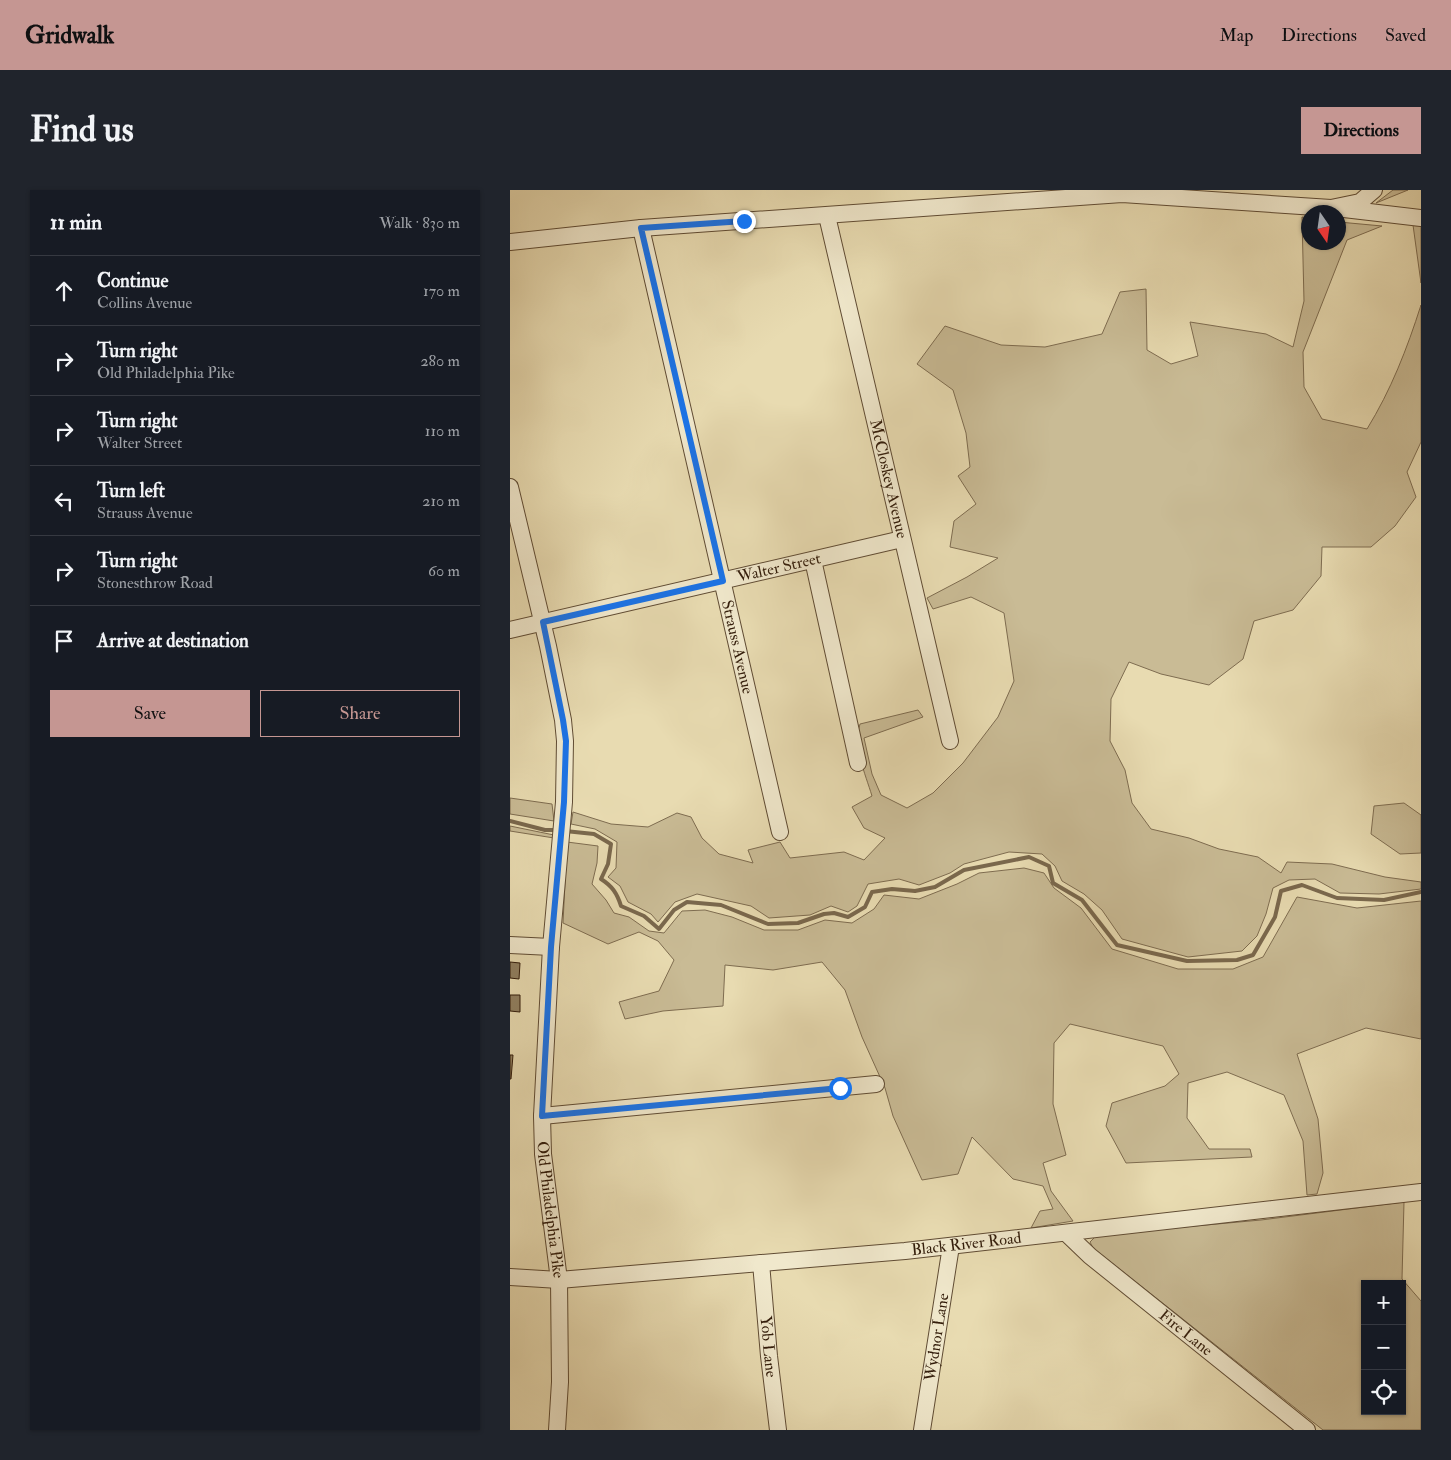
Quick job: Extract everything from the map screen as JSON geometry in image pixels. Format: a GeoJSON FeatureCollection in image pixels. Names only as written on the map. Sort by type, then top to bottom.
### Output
{"type":"FeatureCollection","features":[{"type":"Feature","properties":{"kind":"street"},"geometry":{"type":"LineString","coordinates":[[1346,205],[1360,202],[1374,190]]}},
{"type":"Feature","properties":{"kind":"street"},"geometry":{"type":"LineString","coordinates":[[510,242],[641,228],[1122,194],[1301,206]]}},
{"type":"Feature","properties":{"kind":"street"},"geometry":{"type":"LineString","coordinates":[[1346,210],[1421,218]]}},
{"type":"Feature","properties":{"kind":"street","name":"McCloskey Avenue"},"geometry":{"type":"LineString","coordinates":[[828,216],[950,742]]}},
{"type":"Feature","properties":{"kind":"street","name":"Strauss Avenue"},"geometry":{"type":"LineString","coordinates":[[641,228],[780,832]]}},
{"type":"Feature","properties":{"kind":"street","name":"Old Philadelphia Pike"},"geometry":{"type":"LineString","coordinates":[[510,487],[543,622],[566,741],[562,824],[551,947],[542,1116],[543,1154],[559,1280],[560,1360],[557,1430]]}},
{"type":"Feature","properties":{"kind":"street","name":"Walter Street"},"geometry":{"type":"LineString","coordinates":[[510,630],[902,540]]}},
{"type":"Feature","properties":{"kind":"street"},"geometry":{"type":"LineString","coordinates":[[813,560],[858,763]]}},
{"type":"Feature","properties":{"kind":"street"},"geometry":{"type":"LineString","coordinates":[[510,945],[551,947]]}},
{"type":"Feature","properties":{"kind":"street"},"geometry":{"type":"LineString","coordinates":[[542,1116],[876,1084]]}},
{"type":"Feature","properties":{"kind":"street","name":"Black River Road"},"geometry":{"type":"LineString","coordinates":[[510,1277],[559,1280],[895,1252],[1421,1192]]}},
{"type":"Feature","properties":{"kind":"street","name":"Fire Lane"},"geometry":{"type":"LineString","coordinates":[[1066,1233],[1090,1256],[1307,1430]]}},
{"type":"Feature","properties":{"kind":"street","name":"Wydnor Lane"},"geometry":{"type":"LineString","coordinates":[[922,1430],[951,1246]]}},
{"type":"Feature","properties":{"kind":"street","name":"Yob Lane"},"geometry":{"type":"LineString","coordinates":[[761,1262],[768,1356],[778,1430]]}},
{"type":"Feature","properties":{"kind":"shaded area"},"geometry":{"type":"Polygon","coordinates":[[[1393,190],[1408,190],[1376,203],[1393,190]]]}},
{"type":"Feature","properties":{"kind":"shaded area"},"geometry":{"type":"Polygon","coordinates":[[[1346,223],[1382,226],[1347,240],[1346,243],[1346,223]]]}},
{"type":"Feature","properties":{"kind":"shaded area"},"geometry":{"type":"Polygon","coordinates":[[[1413,225],[1421,225],[1421,283],[1413,225]]]}},
{"type":"Feature","properties":{"kind":"shaded area"},"geometry":{"type":"Polygon","coordinates":[[[1303,250],[1343,250],[1303,352],[1304,387],[1322,419],[1367,429],[1398,369],[1421,305],[1421,442],[1407,472],[1416,497],[1395,526],[1371,547],[1322,547],[1321,576],[1293,610],[1254,621],[1243,659],[1209,685],[1161,674],[1129,662],[1111,699],[1110,741],[1125,770],[1132,803],[1151,829],[1189,838],[1219,849],[1258,857],[1281,873],[1287,862],[1332,864],[1385,877],[1421,882],[1421,889],[1379,894],[1340,893],[1315,879],[1289,880],[1273,888],[1266,914],[1257,936],[1242,951],[1188,957],[1122,939],[1102,910],[1084,894],[1062,881],[1055,866],[1042,854],[1009,852],[964,864],[950,873],[919,885],[899,879],[868,884],[857,906],[848,912],[831,906],[810,915],[769,918],[751,906],[697,894],[675,902],[658,922],[651,914],[628,902],[620,886],[608,877],[616,868],[617,842],[595,829],[571,824],[573,812],[611,824],[648,827],[677,813],[691,817],[702,838],[719,854],[753,863],[748,850],[780,842],[790,858],[844,852],[864,860],[885,838],[864,828],[852,807],[872,796],[859,751],[858,733],[860,724],[918,710],[923,717],[864,738],[872,774],[881,795],[907,808],[933,793],[963,763],[998,717],[1014,681],[1004,613],[971,597],[933,609],[927,598],[998,558],[950,547],[954,521],[976,504],[958,476],[970,467],[966,433],[953,390],[917,364],[945,326],[1001,345],[1045,347],[1102,334],[1120,292],[1146,289],[1147,350],[1171,364],[1198,356],[1190,322],[1266,334],[1293,347],[1304,301],[1303,250]]]}},
{"type":"Feature","properties":{"kind":"shaded area"},"geometry":{"type":"Polygon","coordinates":[[[510,798],[552,804],[554,821],[510,814],[510,798]]]}},
{"type":"Feature","properties":{"kind":"shaded area"},"geometry":{"type":"Polygon","coordinates":[[[1404,803],[1421,815],[1421,853],[1400,854],[1371,834],[1374,806],[1404,803]]]}},
{"type":"Feature","properties":{"kind":"shaded area"},"geometry":{"type":"Polygon","coordinates":[[[510,826],[554,835],[554,838],[510,831],[510,826]]]}},
{"type":"Feature","properties":{"kind":"shaded area"},"geometry":{"type":"Polygon","coordinates":[[[567,842],[598,846],[597,863],[592,884],[614,913],[629,917],[649,931],[664,933],[682,911],[705,910],[732,917],[764,930],[798,930],[825,920],[852,923],[874,909],[884,895],[919,899],[979,873],[1024,868],[1044,873],[1054,888],[1081,908],[1112,949],[1178,969],[1233,969],[1263,957],[1297,897],[1357,908],[1421,901],[1421,1039],[1366,1028],[1297,1054],[1318,1119],[1323,1173],[1317,1194],[1307,1195],[1303,1141],[1284,1095],[1227,1072],[1188,1083],[1187,1118],[1209,1149],[1250,1149],[1252,1157],[1126,1163],[1106,1126],[1112,1103],[1165,1086],[1179,1074],[1163,1046],[1070,1024],[1054,1043],[1053,1104],[1066,1155],[1043,1163],[1051,1191],[1073,1221],[1031,1228],[1040,1211],[1053,1209],[1043,1186],[1013,1179],[972,1137],[958,1174],[922,1180],[893,1116],[885,1088],[862,1037],[845,990],[822,962],[773,970],[725,965],[723,1006],[663,1011],[625,1019],[619,1002],[659,991],[674,960],[658,941],[639,932],[608,944],[563,923],[567,842]]]}},
{"type":"Feature","properties":{"kind":"shaded area"},"geometry":{"type":"Polygon","coordinates":[[[1404,1202],[1403,1280],[1361,1280],[1361,1415],[1406,1415],[1406,1284],[1421,1301],[1421,1430],[1323,1430],[1093,1248],[1090,1242],[1096,1236],[1261,1220],[1404,1202]]]}},
{"type":"Feature","properties":{"kind":"building"},"geometry":{"type":"Polygon","coordinates":[[[510,962],[520,963],[519,979],[510,978],[510,962]]]}},
{"type":"Feature","properties":{"kind":"building"},"geometry":{"type":"Polygon","coordinates":[[[510,995],[520,995],[520,1012],[510,1011],[510,995]]]}},
{"type":"Feature","properties":{"kind":"building"},"geometry":{"type":"Polygon","coordinates":[[[510,1055],[513,1055],[511,1079],[510,1079],[510,1055]]]}},
{"type":"Feature","properties":{"kind":"waterway"},"geometry":{"type":"LineString","coordinates":[[510,821],[545,830],[558,830]]}},
{"type":"Feature","properties":{"kind":"waterway"},"geometry":{"type":"LineString","coordinates":[[565,831],[594,834],[611,844],[608,864],[601,879],[614,890],[621,906],[644,916],[659,929],[674,910],[687,902],[721,905],[768,924],[798,923],[824,914],[834,913],[848,917],[865,907],[872,892],[892,889],[915,891],[935,887],[964,870],[1029,857],[1049,866],[1053,883],[1082,900],[1117,945],[1187,961],[1237,960],[1253,955],[1275,917],[1281,891],[1302,885],[1337,898],[1384,900],[1421,892]]}},
{"type":"Feature","properties":{"kind":"route"},"geometry":{"type":"LineString","coordinates":[[744,221],[641,228],[723,581],[543,622],[566,741],[564,802],[551,947],[542,1116],[840,1088]]}}]}
